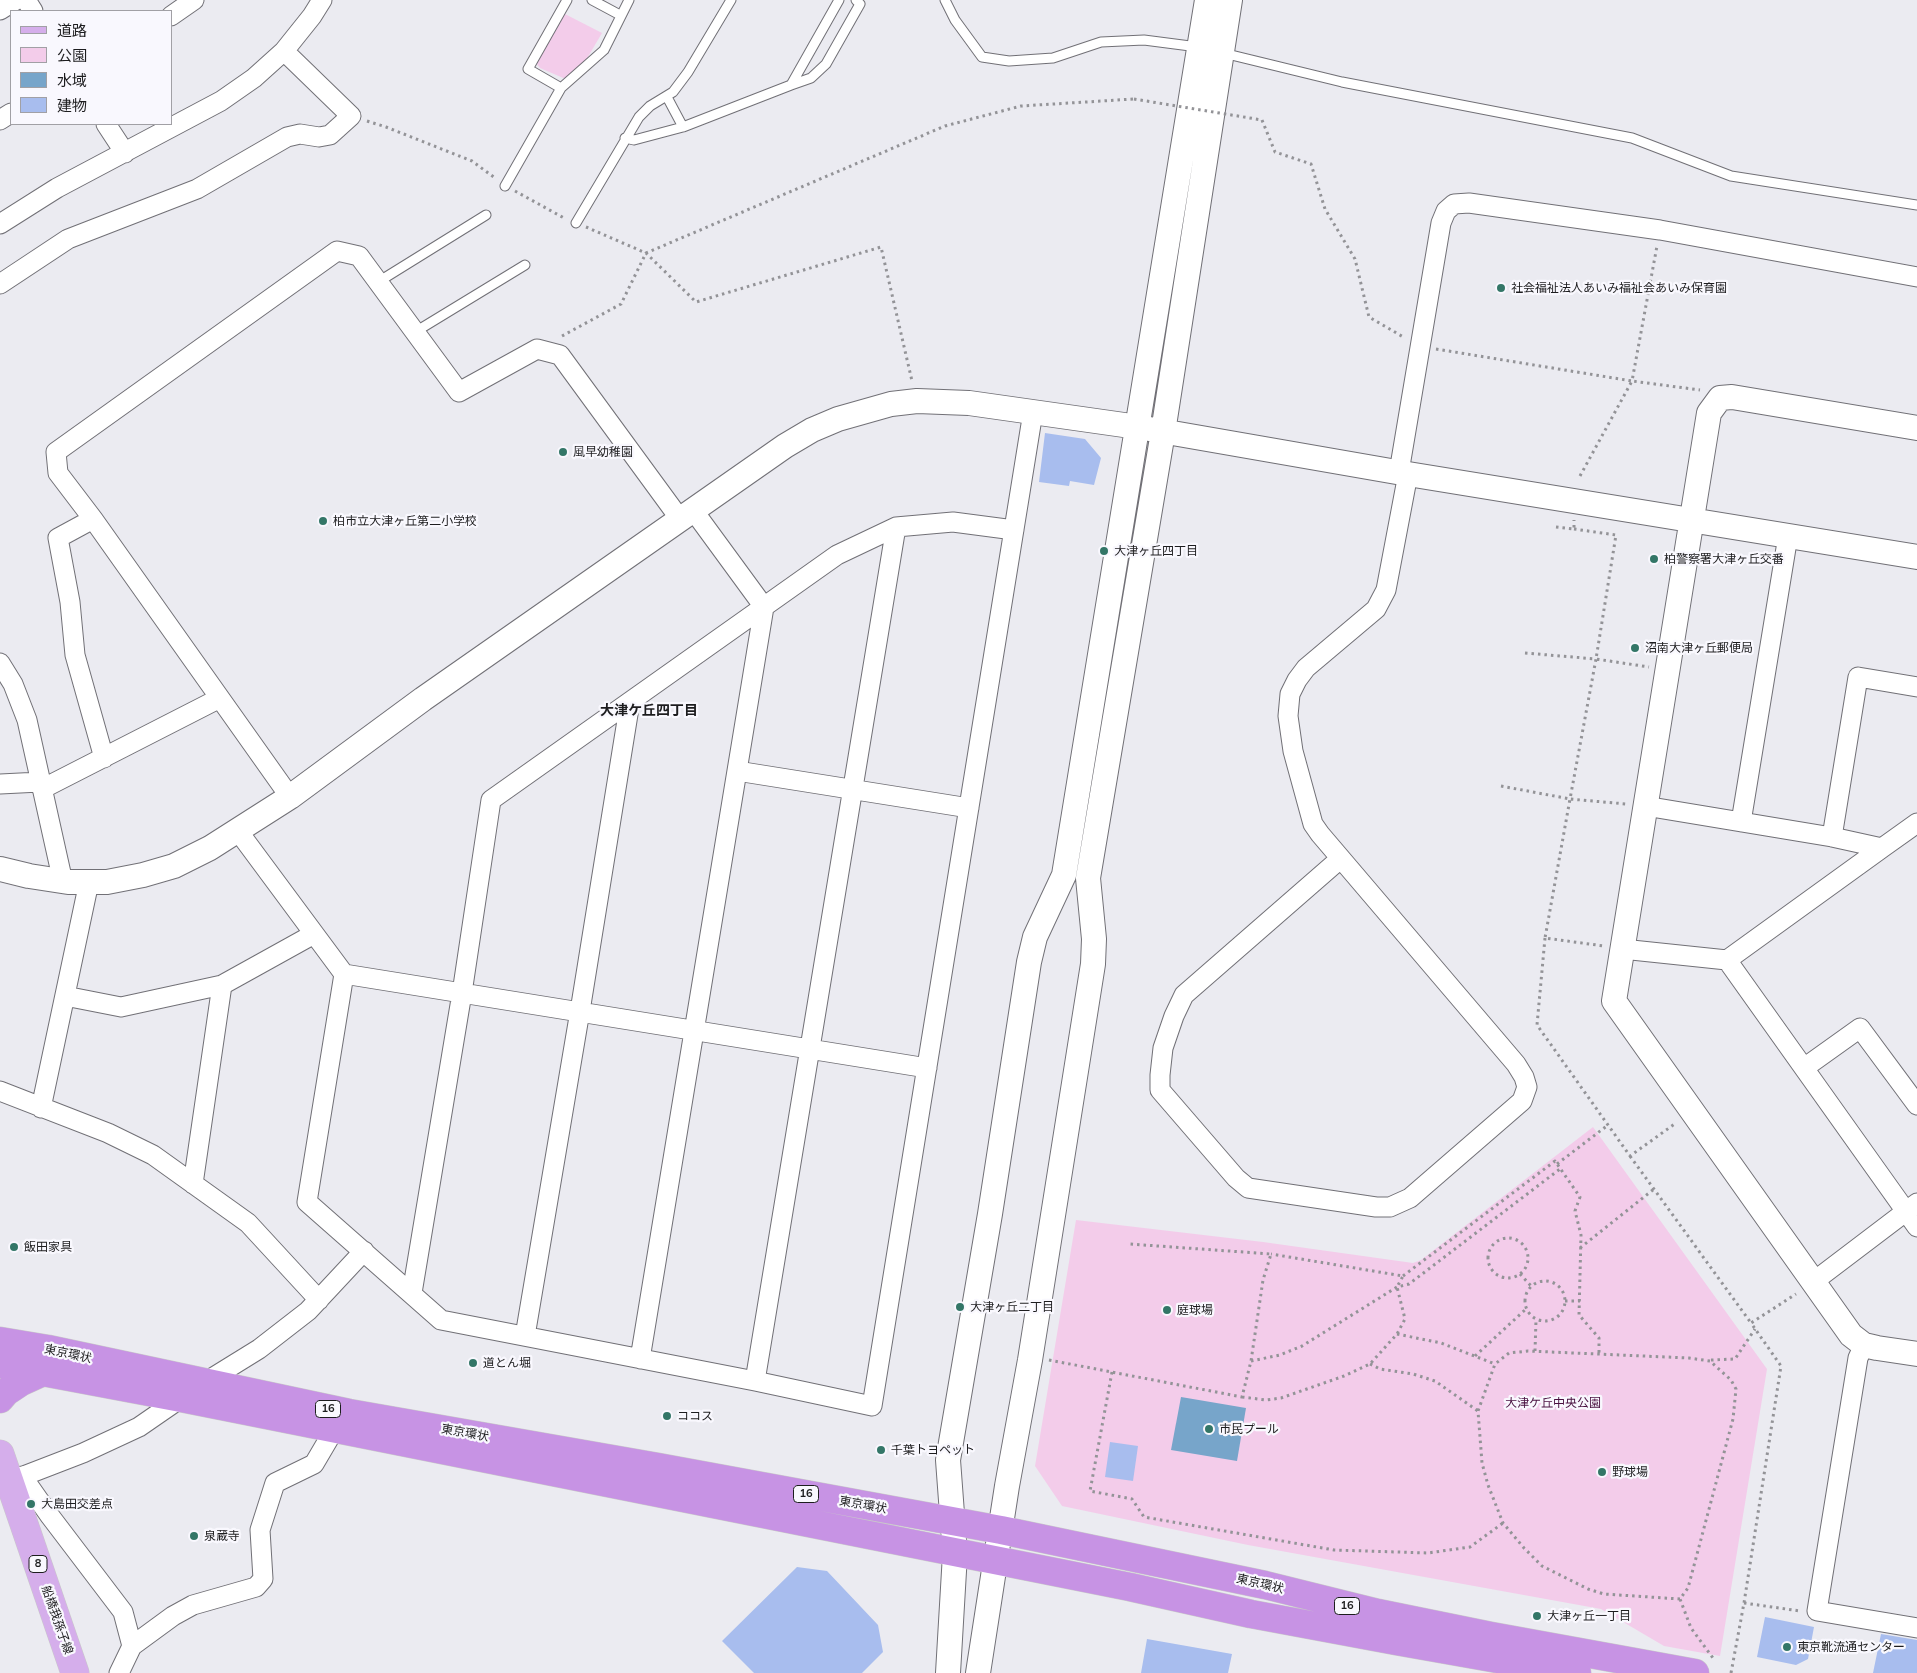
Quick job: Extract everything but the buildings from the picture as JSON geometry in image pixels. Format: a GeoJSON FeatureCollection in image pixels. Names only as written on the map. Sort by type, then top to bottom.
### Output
{"type":"FeatureCollection","features":[{"type":"Feature","properties":{"kind":"highway","name":"東京環状"},"geometry":{"type":"LineString","coordinates":[[0,1341],[48,1349],[349,1413],[1000,1530],[1265,1585],[1378,1614],[1491,1636],[1705,1667]]}},
{"type":"Feature","properties":{"kind":"highway","name":"東京環状"},"geometry":{"type":"LineString","coordinates":[[0,1364],[181,1398],[1396,1641],[1577,1673]]}},
{"type":"Feature","properties":{"kind":"highway"},"geometry":{"type":"LineString","coordinates":[[0,1399],[6,1392],[21,1382],[43,1372]]}},
{"type":"Feature","properties":{"kind":"main road","name":"船橋我孫子線"},"geometry":{"type":"LineString","coordinates":[[8,1473],[75,1673]]}},
{"type":"Feature","properties":{"kind":"street"},"geometry":{"type":"LineString","coordinates":[[0,10],[16,0]]}},
{"type":"Feature","properties":{"kind":"street"},"geometry":{"type":"LineString","coordinates":[[172,15],[194,0]]}},
{"type":"Feature","properties":{"kind":"street"},"geometry":{"type":"LineString","coordinates":[[0,224],[57,188],[221,101],[254,78],[284,51],[312,16],[322,0]]}},
{"type":"Feature","properties":{"kind":"street"},"geometry":{"type":"LineString","coordinates":[[978,1673],[1093,964],[1094,939],[1088,878],[1163,432],[1211,50],[1207,0]]}},
{"type":"Feature","properties":{"kind":"street"},"geometry":{"type":"LineString","coordinates":[[948,1673],[955,1554],[948,1460],[990,1214],[1028,962],[1034,937],[1064,875],[1138,427],[1211,50],[1230,0]]}},
{"type":"Feature","properties":{"kind":"street"},"geometry":{"type":"LineString","coordinates":[[0,284],[73,236],[197,189],[294,135],[326,137],[330,135],[351,116],[284,51]]}},
{"type":"Feature","properties":{"kind":"street"},"geometry":{"type":"LineString","coordinates":[[107,125],[125,153]]}},
{"type":"Feature","properties":{"kind":"street"},"geometry":{"type":"LineString","coordinates":[[1340,859],[1184,995],[1174,1016],[1163,1048],[1160,1090],[1236,1178],[1248,1188],[1367,1206],[1390,1207],[1410,1198],[1522,1101],[1527,1087],[1524,1076],[1516,1064],[1340,859],[1313,824],[1293,751],[1288,716],[1290,694],[1306,668],[1376,609],[1386,590],[1421,347],[1441,223],[1446,211],[1454,204],[1468,203],[1660,230],[1917,277]]}},
{"type":"Feature","properties":{"kind":"street"},"geometry":{"type":"LineString","coordinates":[[290,796],[93,519],[58,473],[56,452],[337,251],[359,256],[459,392],[537,349],[560,355],[764,607],[640,1359]]}},
{"type":"Feature","properties":{"kind":"street"},"geometry":{"type":"LineString","coordinates":[[1917,428],[1732,397],[1720,398],[1709,413],[1614,1001],[1851,1335],[1864,1345],[1917,1354]]}},
{"type":"Feature","properties":{"kind":"street"},"geometry":{"type":"LineString","coordinates":[[0,869],[63,882],[107,882],[174,866],[210,848],[290,796],[423,699],[785,446],[812,430],[866,410],[891,404],[917,401],[969,403],[1138,427],[1404,473],[1917,557]]}},
{"type":"Feature","properties":{"kind":"street"},"geometry":{"type":"LineString","coordinates":[[344,974],[307,1202],[441,1320],[755,1381],[872,1406],[1033,412]]}},
{"type":"Feature","properties":{"kind":"street"},"geometry":{"type":"LineString","coordinates":[[93,519],[58,538],[70,602],[74,655],[104,758]]}},
{"type":"Feature","properties":{"kind":"street"},"geometry":{"type":"LineString","coordinates":[[412,1293],[462,993],[491,800],[837,555],[896,527],[953,522],[1014,530]]}},
{"type":"Feature","properties":{"kind":"street"},"geometry":{"type":"LineString","coordinates":[[755,1381],[896,527]]}},
{"type":"Feature","properties":{"kind":"street"},"geometry":{"type":"LineString","coordinates":[[1742,822],[1788,536]]}},
{"type":"Feature","properties":{"kind":"street"},"geometry":{"type":"LineString","coordinates":[[0,663],[13,684],[27,720],[63,882]]}},
{"type":"Feature","properties":{"kind":"street"},"geometry":{"type":"LineString","coordinates":[[1832,837],[1858,677],[1917,687]]}},
{"type":"Feature","properties":{"kind":"street"},"geometry":{"type":"LineString","coordinates":[[0,784],[41,786],[104,758],[220,698]]}},
{"type":"Feature","properties":{"kind":"street"},"geometry":{"type":"LineString","coordinates":[[525,1336],[630,702]]}},
{"type":"Feature","properties":{"kind":"street"},"geometry":{"type":"LineString","coordinates":[[737,771],[969,808]]}},
{"type":"Feature","properties":{"kind":"street"},"geometry":{"type":"LineString","coordinates":[[1645,806],[1832,837],[1882,848]]}},
{"type":"Feature","properties":{"kind":"street"},"geometry":{"type":"LineString","coordinates":[[1622,949],[1727,960],[1917,823]]}},
{"type":"Feature","properties":{"kind":"street"},"geometry":{"type":"LineString","coordinates":[[238,831],[344,974],[927,1068]]}},
{"type":"Feature","properties":{"kind":"street"},"geometry":{"type":"LineString","coordinates":[[41,1108],[89,882]]}},
{"type":"Feature","properties":{"kind":"street"},"geometry":{"type":"LineString","coordinates":[[65,996],[121,1006],[222,985],[314,934]]}},
{"type":"Feature","properties":{"kind":"street"},"geometry":{"type":"LineString","coordinates":[[1727,960],[1804,1068],[1911,1207],[1917,1226]]}},
{"type":"Feature","properties":{"kind":"street"},"geometry":{"type":"LineString","coordinates":[[193,1184],[222,985]]}},
{"type":"Feature","properties":{"kind":"street"},"geometry":{"type":"LineString","coordinates":[[1804,1068],[1860,1028],[1917,1105]]}},
{"type":"Feature","properties":{"kind":"street"},"geometry":{"type":"LineString","coordinates":[[0,1091],[108,1133],[146,1152],[248,1223],[319,1300]]}},
{"type":"Feature","properties":{"kind":"street"},"geometry":{"type":"LineString","coordinates":[[1814,1282],[1911,1207]]}},
{"type":"Feature","properties":{"kind":"street"},"geometry":{"type":"LineString","coordinates":[[204,1383],[259,1349],[308,1311],[364,1251]]}},
{"type":"Feature","properties":{"kind":"street"},"geometry":{"type":"LineString","coordinates":[[1864,1345],[1858,1358],[1817,1611],[1917,1628]]}},
{"type":"Feature","properties":{"kind":"street"},"geometry":{"type":"LineString","coordinates":[[132,1646],[123,1612],[50,1516],[8,1473],[74,1456],[139,1428],[181,1398]]}},
{"type":"Feature","properties":{"kind":"street"},"geometry":{"type":"LineString","coordinates":[[119,1673],[132,1646],[172,1616],[193,1605],[256,1587],[263,1579],[260,1530],[276,1483],[314,1464],[334,1430]]}},
{"type":"Feature","properties":{"kind":"lane"},"geometry":{"type":"LineString","coordinates":[[561,88],[528,69],[567,0]]}},
{"type":"Feature","properties":{"kind":"lane"},"geometry":{"type":"LineString","coordinates":[[592,0],[620,15]]}},
{"type":"Feature","properties":{"kind":"lane"},"geometry":{"type":"LineString","coordinates":[[506,186],[561,88],[604,50],[629,0]]}},
{"type":"Feature","properties":{"kind":"lane"},"geometry":{"type":"LineString","coordinates":[[576,223],[639,117],[650,106],[673,92],[688,72],[732,0]]}},
{"type":"Feature","properties":{"kind":"lane"},"geometry":{"type":"LineString","coordinates":[[791,86],[839,0]]}},
{"type":"Feature","properties":{"kind":"lane"},"geometry":{"type":"LineString","coordinates":[[625,138],[634,140],[683,126],[811,78],[826,64],[860,4],[856,0]]}},
{"type":"Feature","properties":{"kind":"lane"},"geometry":{"type":"LineString","coordinates":[[945,0],[955,20],[982,57],[1009,62],[1052,58],[1101,42],[1135,40],[1211,50],[1342,82],[1632,138],[1731,176],[1917,204]]}},
{"type":"Feature","properties":{"kind":"lane"},"geometry":{"type":"LineString","coordinates":[[667,97],[683,126]]}},
{"type":"Feature","properties":{"kind":"lane"},"geometry":{"type":"LineString","coordinates":[[378,282],[486,215]]}},
{"type":"Feature","properties":{"kind":"lane"},"geometry":{"type":"LineString","coordinates":[[415,332],[526,265]]}},
{"type":"Feature","properties":{"kind":"path"},"geometry":{"type":"LineString","coordinates":[[556,340],[621,304],[646,253],[945,126],[1021,106],[1134,99],[1262,120],[1275,152],[1311,164],[1325,209],[1356,259],[1369,317],[1421,347],[1706,391],[1720,398]]}},
{"type":"Feature","properties":{"kind":"path"},"geometry":{"type":"LineString","coordinates":[[351,116],[386,127],[472,161],[506,186],[553,213],[646,253],[696,302],[881,247],[917,401]]}},
{"type":"Feature","properties":{"kind":"path"},"geometry":{"type":"LineString","coordinates":[[1580,476],[1632,381],[1660,230]]}},
{"type":"Feature","properties":{"kind":"path"},"geometry":{"type":"LineString","coordinates":[[1574,520],[1574,529]]}},
{"type":"Feature","properties":{"kind":"path"},"geometry":{"type":"LineString","coordinates":[[1556,527],[1616,535],[1596,659],[1545,938],[1537,1025],[1781,1366],[1744,1603],[1731,1673]]}},
{"type":"Feature","properties":{"kind":"path"},"geometry":{"type":"LineString","coordinates":[[1525,653],[1596,659],[1667,670]]}},
{"type":"Feature","properties":{"kind":"path"},"geometry":{"type":"LineString","coordinates":[[1501,786],[1570,799],[1645,806]]}},
{"type":"Feature","properties":{"kind":"path"},"geometry":{"type":"LineString","coordinates":[[1545,938],[1622,949]]}},
{"type":"Feature","properties":{"kind":"path"},"geometry":{"type":"LineString","coordinates":[[1630,1156],[1693,1111]]}},
{"type":"Feature","properties":{"kind":"path"},"geometry":{"type":"LineString","coordinates":[[1557,1164],[1608,1125]]}},
{"type":"Feature","properties":{"kind":"path"},"geometry":{"type":"LineString","coordinates":[[1048,1360],[1266,1400],[1281,1398],[1344,1376],[1370,1364],[1397,1334],[1405,1319],[1397,1287],[1402,1276],[1555,1161],[1580,1198],[1575,1212],[1581,1235],[1579,1315],[1599,1338],[1599,1354]]}},
{"type":"Feature","properties":{"kind":"path"},"geometry":{"type":"LineString","coordinates":[[1250,1361],[1280,1355],[1302,1346],[1397,1287],[1409,1284],[1560,1168]]}},
{"type":"Feature","properties":{"kind":"path"},"geometry":{"type":"LineString","coordinates":[[1580,1248],[1654,1190]]}},
{"type":"Feature","properties":{"kind":"path"},"geometry":{"type":"LineString","coordinates":[[1500,1239],[1516,1239],[1527,1251],[1527,1267],[1520,1274],[1515,1278],[1499,1278],[1488,1266],[1489,1250],[1500,1239]]}},
{"type":"Feature","properties":{"kind":"path"},"geometry":{"type":"LineString","coordinates":[[1130,1244],[1271,1254],[1402,1276]]}},
{"type":"Feature","properties":{"kind":"path"},"geometry":{"type":"LineString","coordinates":[[1242,1397],[1250,1361],[1263,1280],[1271,1254]]}},
{"type":"Feature","properties":{"kind":"path"},"geometry":{"type":"LineString","coordinates":[[1520,1274],[1532,1287]]}},
{"type":"Feature","properties":{"kind":"path"},"geometry":{"type":"LineString","coordinates":[[1535,1351],[1536,1320],[1526,1309],[1526,1292],[1538,1282],[1554,1282],[1565,1294],[1564,1310],[1553,1321],[1536,1320]]}},
{"type":"Feature","properties":{"kind":"path"},"geometry":{"type":"LineString","coordinates":[[1751,1323],[1814,1282]]}},
{"type":"Feature","properties":{"kind":"path"},"geometry":{"type":"LineString","coordinates":[[1565,1301],[1580,1301]]}},
{"type":"Feature","properties":{"kind":"path"},"geometry":{"type":"LineString","coordinates":[[1475,1356],[1526,1309]]}},
{"type":"Feature","properties":{"kind":"path"},"geometry":{"type":"LineString","coordinates":[[1680,1599],[1604,1594],[1588,1589],[1542,1566],[1524,1548],[1504,1522],[1488,1485],[1482,1463],[1478,1411],[1495,1364],[1509,1353],[1535,1351],[1710,1360],[1735,1359],[1755,1329]]}},
{"type":"Feature","properties":{"kind":"path"},"geometry":{"type":"LineString","coordinates":[[1397,1334],[1441,1343],[1495,1364]]}},
{"type":"Feature","properties":{"kind":"path"},"geometry":{"type":"LineString","coordinates":[[1680,1599],[1688,1588],[1733,1420],[1736,1389],[1731,1380],[1710,1360]]}},
{"type":"Feature","properties":{"kind":"path"},"geometry":{"type":"LineString","coordinates":[[1370,1364],[1380,1370],[1414,1374],[1435,1381],[1478,1411]]}},
{"type":"Feature","properties":{"kind":"path"},"geometry":{"type":"LineString","coordinates":[[1112,1372],[1090,1491],[1132,1499],[1144,1517],[1334,1550],[1428,1553],[1470,1547],[1504,1522]]}},
{"type":"Feature","properties":{"kind":"path"},"geometry":{"type":"LineString","coordinates":[[1680,1599],[1705,1667]]}},
{"type":"Feature","properties":{"kind":"path"},"geometry":{"type":"LineString","coordinates":[[1744,1603],[1808,1612],[1817,1611]]}},
{"type":"Feature","properties":{"kind":"green space"},"geometry":{"type":"Polygon","coordinates":[[[563,13],[602,33],[582,67],[568,80],[540,68],[536,63],[563,13]]]}},
{"type":"Feature","properties":{"kind":"green space","name":"大津ケ丘中央公園"},"geometry":{"type":"Polygon","coordinates":[[[1593,1127],[1767,1369],[1720,1656],[1664,1646],[1601,1609],[1248,1545],[1062,1506],[1035,1466],[1076,1220],[1263,1242],[1413,1263],[1421,1260],[1593,1127]]]}},
{"type":"Feature","properties":{"kind":"water","name":"市民プール"},"geometry":{"type":"Polygon","coordinates":[[[1181,1397],[1246,1408],[1237,1461],[1171,1450],[1181,1397]]]}},
{"type":"Feature","properties":{"kind":"place","name":"社会福祉法人あいみ福祉会あいみ保育園"},"geometry":{"type":"Point","coordinates":[1501,288]}},
{"type":"Feature","properties":{"kind":"place","name":"風早幼稚園"},"geometry":{"type":"Point","coordinates":[563,452]}},
{"type":"Feature","properties":{"kind":"place","name":"柏市立大津ヶ丘第二小学校"},"geometry":{"type":"Point","coordinates":[323,521]}},
{"type":"Feature","properties":{"kind":"place","name":"大津ヶ丘四丁目"},"geometry":{"type":"Point","coordinates":[1104,551]}},
{"type":"Feature","properties":{"kind":"place","name":"柏警察署大津ヶ丘交番"},"geometry":{"type":"Point","coordinates":[1654,559]}},
{"type":"Feature","properties":{"kind":"place","name":"沼南大津ヶ丘郵便局"},"geometry":{"type":"Point","coordinates":[1635,648]}},
{"type":"Feature","properties":{"kind":"place","name":"飯田家具"},"geometry":{"type":"Point","coordinates":[14,1247]}},
{"type":"Feature","properties":{"kind":"place","name":"大津ヶ丘二丁目"},"geometry":{"type":"Point","coordinates":[960,1307]}},
{"type":"Feature","properties":{"kind":"place","name":"庭球場"},"geometry":{"type":"Point","coordinates":[1167,1310]}},
{"type":"Feature","properties":{"kind":"place","name":"道とん堀"},"geometry":{"type":"Point","coordinates":[473,1363]}},
{"type":"Feature","properties":{"kind":"place","name":"ココス"},"geometry":{"type":"Point","coordinates":[667,1416]}},
{"type":"Feature","properties":{"kind":"place","name":"市民プール"},"geometry":{"type":"Point","coordinates":[1209,1429]}},
{"type":"Feature","properties":{"kind":"place","name":"千葉トヨペット"},"geometry":{"type":"Point","coordinates":[881,1450]}},
{"type":"Feature","properties":{"kind":"place","name":"野球場"},"geometry":{"type":"Point","coordinates":[1602,1472]}},
{"type":"Feature","properties":{"kind":"place","name":"大島田交差点"},"geometry":{"type":"Point","coordinates":[31,1504]}},
{"type":"Feature","properties":{"kind":"place","name":"泉蔵寺"},"geometry":{"type":"Point","coordinates":[194,1536]}},
{"type":"Feature","properties":{"kind":"place","name":"大津ヶ丘一丁目"},"geometry":{"type":"Point","coordinates":[1537,1616]}},
{"type":"Feature","properties":{"kind":"place","name":"東京靴流通センター"},"geometry":{"type":"Point","coordinates":[1787,1647]}},
{"type":"Feature","properties":{"kind":"district","name":"大津ケ丘四丁目"},"geometry":{"type":"Point","coordinates":[649,711]}}]}
